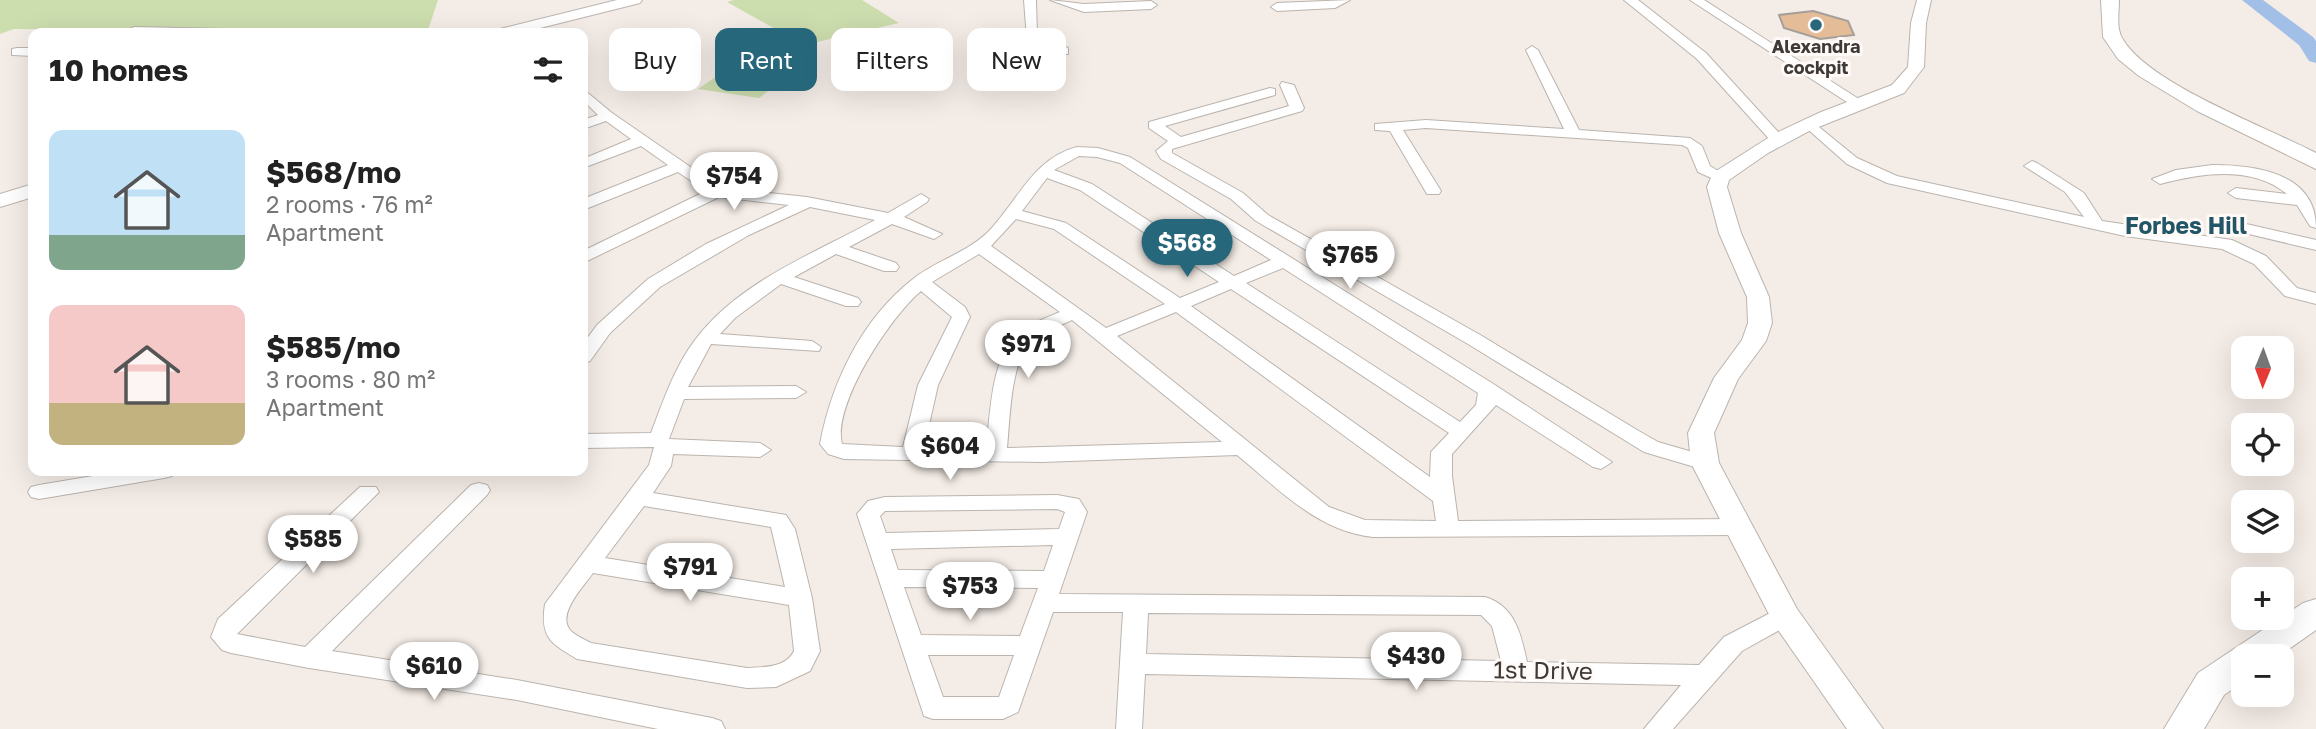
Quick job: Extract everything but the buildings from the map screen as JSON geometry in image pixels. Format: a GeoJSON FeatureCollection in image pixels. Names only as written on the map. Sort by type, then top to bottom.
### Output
{"type":"FeatureCollection","features":[{"type":"Feature","properties":{"kind":"main road"},"geometry":{"type":"LineString","coordinates":[[2110,0],[2110,31],[2113,40],[2131,60],[2185,96],[2316,162]]}},
{"type":"Feature","properties":{"kind":"main road"},"geometry":{"type":"LineString","coordinates":[[2269,644],[2316,612]]}},
{"type":"Feature","properties":{"kind":"main road"},"geometry":{"type":"LineString","coordinates":[[2183,729],[2211,684],[2231,671]]}},
{"type":"Feature","properties":{"kind":"street"},"geometry":{"type":"LineString","coordinates":[[522,28],[635,0]]}},
{"type":"Feature","properties":{"kind":"street"},"geometry":{"type":"LineString","coordinates":[[1030,0],[1031,28]]}},
{"type":"Feature","properties":{"kind":"street"},"geometry":{"type":"LineString","coordinates":[[1056,0],[1084,8],[1151,5]]}},
{"type":"Feature","properties":{"kind":"street"},"geometry":{"type":"LineString","coordinates":[[1277,6],[1335,4],[1344,0]]}},
{"type":"Feature","properties":{"kind":"street"},"geometry":{"type":"LineString","coordinates":[[1630,0],[1673,30],[1712,66],[1743,106],[1776,138]]}},
{"type":"Feature","properties":{"kind":"street"},"geometry":{"type":"LineString","coordinates":[[1696,0],[1858,103]]}},
{"type":"Feature","properties":{"kind":"street"},"geometry":{"type":"LineString","coordinates":[[1866,729],[1785,616],[1705,463],[1700,433],[1726,378],[1754,341],[1760,323],[1758,298],[1730,233],[1717,187],[1720,177],[1776,138],[1808,122],[1898,89],[1914,73],[1918,63],[1921,40],[1919,22],[1924,0]]}},
{"type":"Feature","properties":{"kind":"street"},"geometry":{"type":"LineString","coordinates":[[1532,50],[1574,134]]}},
{"type":"Feature","properties":{"kind":"street"},"geometry":{"type":"LineString","coordinates":[[17,52],[28,52]]}},
{"type":"Feature","properties":{"kind":"street"},"geometry":{"type":"LineString","coordinates":[[1287,85],[1297,108],[1167,146],[1163,151],[1166,156],[1237,197],[1262,218],[1475,340],[1641,441],[1675,456],[1705,463]]}},
{"type":"Feature","properties":{"kind":"street"},"geometry":{"type":"LineString","coordinates":[[1180,143],[1154,125],[1270,92]]}},
{"type":"Feature","properties":{"kind":"street"},"geometry":{"type":"LineString","coordinates":[[588,98],[607,116],[677,167],[717,192],[807,202],[894,219],[934,234]]}},
{"type":"Feature","properties":{"kind":"street"},"geometry":{"type":"LineString","coordinates":[[588,123],[607,116]]}},
{"type":"Feature","properties":{"kind":"street"},"geometry":{"type":"LineString","coordinates":[[1808,122],[1852,161],[1892,180],[2095,225],[2235,246],[2260,260],[2291,292],[2316,299]]}},
{"type":"Feature","properties":{"kind":"street"},"geometry":{"type":"LineString","coordinates":[[1433,191],[1387,126],[1426,124],[1689,142],[1698,153],[1703,169],[1720,177]]}},
{"type":"Feature","properties":{"kind":"street"},"geometry":{"type":"LineString","coordinates":[[588,162],[643,140]]}},
{"type":"Feature","properties":{"kind":"street"},"geometry":{"type":"LineString","coordinates":[[1239,448],[912,454],[844,452],[830,444],[856,360],[866,341],[920,282],[979,246],[1012,213],[1054,160],[1081,150],[1106,152],[1125,160],[1601,462]]}},
{"type":"Feature","properties":{"kind":"street"},"geometry":{"type":"LineString","coordinates":[[2032,166],[2080,197],[2091,208],[2095,225]]}},
{"type":"Feature","properties":{"kind":"street"},"geometry":{"type":"LineString","coordinates":[[588,203],[677,167]]}},
{"type":"Feature","properties":{"kind":"street"},"geometry":{"type":"LineString","coordinates":[[2160,179],[2194,169],[2230,169],[2259,175],[2283,185],[2302,201],[2316,223]]}},
{"type":"Feature","properties":{"kind":"street"},"geometry":{"type":"LineString","coordinates":[[1044,172],[1086,187],[1460,431]]}},
{"type":"Feature","properties":{"kind":"street"},"geometry":{"type":"LineString","coordinates":[[0,201],[28,192]]}},
{"type":"Feature","properties":{"kind":"street"},"geometry":{"type":"LineString","coordinates":[[588,255],[630,232],[717,192]]}},
{"type":"Feature","properties":{"kind":"street"},"geometry":{"type":"LineString","coordinates":[[2236,193],[2281,196],[2302,201]]}},
{"type":"Feature","properties":{"kind":"street"},"geometry":{"type":"LineString","coordinates":[[638,498],[778,520],[784,529],[800,598],[807,651],[801,664],[776,677],[747,678],[586,652],[562,638],[554,625],[557,604],[660,466],[662,443],[676,393],[684,372],[706,338],[744,300],[835,248],[894,219],[921,200]]}},
{"type":"Feature","properties":{"kind":"street"},"geometry":{"type":"LineString","coordinates":[[588,350],[617,314],[649,286],[692,257],[807,202]]}},
{"type":"Feature","properties":{"kind":"street"},"geometry":{"type":"LineString","coordinates":[[1012,213],[1059,226],[1177,304],[1444,498]]}},
{"type":"Feature","properties":{"kind":"street"},"geometry":{"type":"LineString","coordinates":[[2242,228],[2316,245]]}},
{"type":"Feature","properties":{"kind":"street"},"geometry":{"type":"LineString","coordinates":[[979,246],[1104,335],[1239,448],[1321,512],[1344,524],[1360,529],[1738,527]]}},
{"type":"Feature","properties":{"kind":"street"},"geometry":{"type":"LineString","coordinates":[[835,248],[890,267]]}},
{"type":"Feature","properties":{"kind":"street"},"geometry":{"type":"LineString","coordinates":[[1104,335],[1285,261]]}},
{"type":"Feature","properties":{"kind":"street"},"geometry":{"type":"LineString","coordinates":[[781,278],[852,302]]}},
{"type":"Feature","properties":{"kind":"street"},"geometry":{"type":"LineString","coordinates":[[912,454],[928,385],[961,317],[959,311],[920,282]]}},
{"type":"Feature","properties":{"kind":"street"},"geometry":{"type":"LineString","coordinates":[[996,454],[1009,370],[1016,346],[1034,331],[1073,313]]}},
{"type":"Feature","properties":{"kind":"street"},"geometry":{"type":"LineString","coordinates":[[706,338],[812,347]]}},
{"type":"Feature","properties":{"kind":"street"},"geometry":{"type":"LineString","coordinates":[[1448,529],[1441,476],[1442,452],[1486,407],[1488,389]]}},
{"type":"Feature","properties":{"kind":"street"},"geometry":{"type":"LineString","coordinates":[[676,393],[796,392]]}},
{"type":"Feature","properties":{"kind":"street"},"geometry":{"type":"LineString","coordinates":[[588,441],[760,450]]}},
{"type":"Feature","properties":{"kind":"street"},"geometry":{"type":"LineString","coordinates":[[40,492],[109,476]]}},
{"type":"Feature","properties":{"kind":"street"},"geometry":{"type":"LineString","coordinates":[[310,658],[479,491]]}},
{"type":"Feature","properties":{"kind":"street"},"geometry":{"type":"LineString","coordinates":[[368,492],[223,632],[223,637],[231,643],[310,658],[517,690],[712,729]]}},
{"type":"Feature","properties":{"kind":"street"},"geometry":{"type":"LineString","coordinates":[[885,504],[1071,504],[1076,512],[1007,707],[938,710],[928,699],[878,541],[868,514],[876,506],[885,504]]}},
{"type":"Feature","properties":{"kind":"street"},"geometry":{"type":"LineString","coordinates":[[878,541],[1066,537]]}},
{"type":"Feature","properties":{"kind":"street"},"geometry":{"type":"LineString","coordinates":[[588,564],[800,598]]}},
{"type":"Feature","properties":{"kind":"street"},"geometry":{"type":"LineString","coordinates":[[888,578],[1049,592],[1136,603],[1485,606],[1497,610],[1502,619],[1516,670]]}},
{"type":"Feature","properties":{"kind":"street"},"geometry":{"type":"LineString","coordinates":[[1129,729],[1136,603]]}},
{"type":"Feature","properties":{"kind":"street"},"geometry":{"type":"LineString","coordinates":[[1657,729],[1702,675],[1733,644],[1785,616]]}},
{"type":"Feature","properties":{"kind":"street"},"geometry":{"type":"LineString","coordinates":[[912,645],[1028,646]]}},
{"type":"Feature","properties":{"kind":"street","name":"1st Drive"},"geometry":{"type":"LineString","coordinates":[[1131,664],[1702,675]]}},
{"type":"Feature","properties":{"kind":"green space"},"geometry":{"type":"Polygon","coordinates":[[[0,0],[438,0],[429,28],[28,28],[0,34],[0,0]]]}},
{"type":"Feature","properties":{"kind":"green space"},"geometry":{"type":"Polygon","coordinates":[[[862,0],[899,23],[877,28],[831,28],[831,39],[817,42],[817,28],[774,28],[727,2],[862,0]]]}},
{"type":"Feature","properties":{"kind":"green space"},"geometry":{"type":"Polygon","coordinates":[[[715,77],[715,91],[768,91],[759,98],[701,89],[715,77]]]}},
{"type":"Feature","properties":{"kind":"waterway"},"geometry":{"type":"LineString","coordinates":[[2251,0],[2306,41],[2316,57]]}},
{"type":"Feature","properties":{"kind":"place","name":"Alexandra cockpit"},"geometry":{"type":"Point","coordinates":[1816,25]}},
{"type":"Feature","properties":{"kind":"district","name":"Forbes Hill"},"geometry":{"type":"Point","coordinates":[2186,226]}}]}
